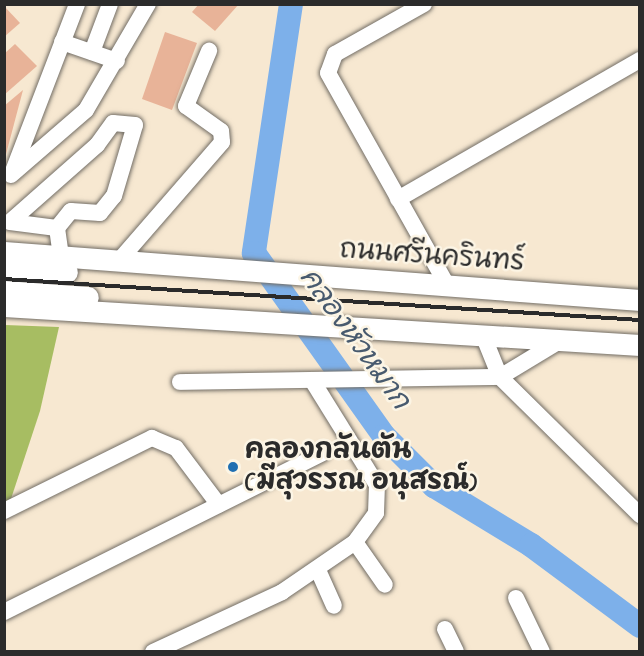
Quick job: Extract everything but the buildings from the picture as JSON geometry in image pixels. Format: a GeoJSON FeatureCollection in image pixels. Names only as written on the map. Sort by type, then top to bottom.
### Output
{"type":"FeatureCollection","features":[{"type":"Feature","properties":{"kind":"main road","name":"ถนนศรีนครินทร์"},"geometry":{"type":"LineString","coordinates":[[4,252],[117,263],[222,277],[441,286],[639,300]]}},
{"type":"Feature","properties":{"kind":"main road"},"geometry":{"type":"LineString","coordinates":[[4,268],[222,277]]}},
{"type":"Feature","properties":{"kind":"main road"},"geometry":{"type":"LineString","coordinates":[[4,291],[244,314]]}},
{"type":"Feature","properties":{"kind":"main road"},"geometry":{"type":"LineString","coordinates":[[4,306],[244,314],[325,319],[430,332],[639,345]]}},
{"type":"Feature","properties":{"kind":"street"},"geometry":{"type":"LineString","coordinates":[[8,177],[77,4]]}},
{"type":"Feature","properties":{"kind":"street"},"geometry":{"type":"LineString","coordinates":[[92,52],[110,4]]}},
{"type":"Feature","properties":{"kind":"street"},"geometry":{"type":"LineString","coordinates":[[8,177],[86,110],[117,61],[148,4]]}},
{"type":"Feature","properties":{"kind":"street"},"geometry":{"type":"LineString","coordinates":[[424,4],[335,54],[328,73],[398,199],[441,286]]}},
{"type":"Feature","properties":{"kind":"street"},"geometry":{"type":"LineString","coordinates":[[62,42],[117,61]]}},
{"type":"Feature","properties":{"kind":"street"},"geometry":{"type":"LineString","coordinates":[[117,263],[222,142],[221,131],[186,106],[209,51]]}},
{"type":"Feature","properties":{"kind":"street"},"geometry":{"type":"LineString","coordinates":[[398,199],[639,60]]}},
{"type":"Feature","properties":{"kind":"street"},"geometry":{"type":"LineString","coordinates":[[57,228],[10,222],[97,145],[113,123],[135,124],[114,196],[100,213],[71,211],[57,228],[61,257]]}},
{"type":"Feature","properties":{"kind":"street"},"geometry":{"type":"LineString","coordinates":[[483,335],[500,377],[639,515]]}},
{"type":"Feature","properties":{"kind":"street"},"geometry":{"type":"LineString","coordinates":[[180,382],[500,377],[561,340]]}},
{"type":"Feature","properties":{"kind":"street"},"geometry":{"type":"LineString","coordinates":[[153,651],[282,592],[318,570],[355,542],[376,513],[377,485],[312,380]]}},
{"type":"Feature","properties":{"kind":"street"},"geometry":{"type":"LineString","coordinates":[[4,511],[152,438],[176,448],[219,505]]}},
{"type":"Feature","properties":{"kind":"street"},"geometry":{"type":"LineString","coordinates":[[4,612],[323,453]]}},
{"type":"Feature","properties":{"kind":"street"},"geometry":{"type":"LineString","coordinates":[[355,542],[385,585]]}},
{"type":"Feature","properties":{"kind":"street"},"geometry":{"type":"LineString","coordinates":[[318,570],[334,606]]}},
{"type":"Feature","properties":{"kind":"street"},"geometry":{"type":"LineString","coordinates":[[516,598],[542,651]]}},
{"type":"Feature","properties":{"kind":"street"},"geometry":{"type":"LineString","coordinates":[[445,629],[456,651]]}},
{"type":"Feature","properties":{"kind":"green space"},"geometry":{"type":"Polygon","coordinates":[[[5,325],[59,327],[40,411],[5,517],[5,325]]]}},
{"type":"Feature","properties":{"kind":"waterway","name":"คลองหัวหมาก"},"geometry":{"type":"LineString","coordinates":[[291,4],[254,253],[384,436],[434,486],[531,545],[640,626]]}},
{"type":"Feature","properties":{"kind":"railway"},"geometry":{"type":"LineString","coordinates":[[4,279],[640,320]]}},
{"type":"Feature","properties":{"kind":"place","name":"คลองกลันตัน (มีสุวรรณ อนุสรณ์)"},"geometry":{"type":"Point","coordinates":[233,467]}}]}
